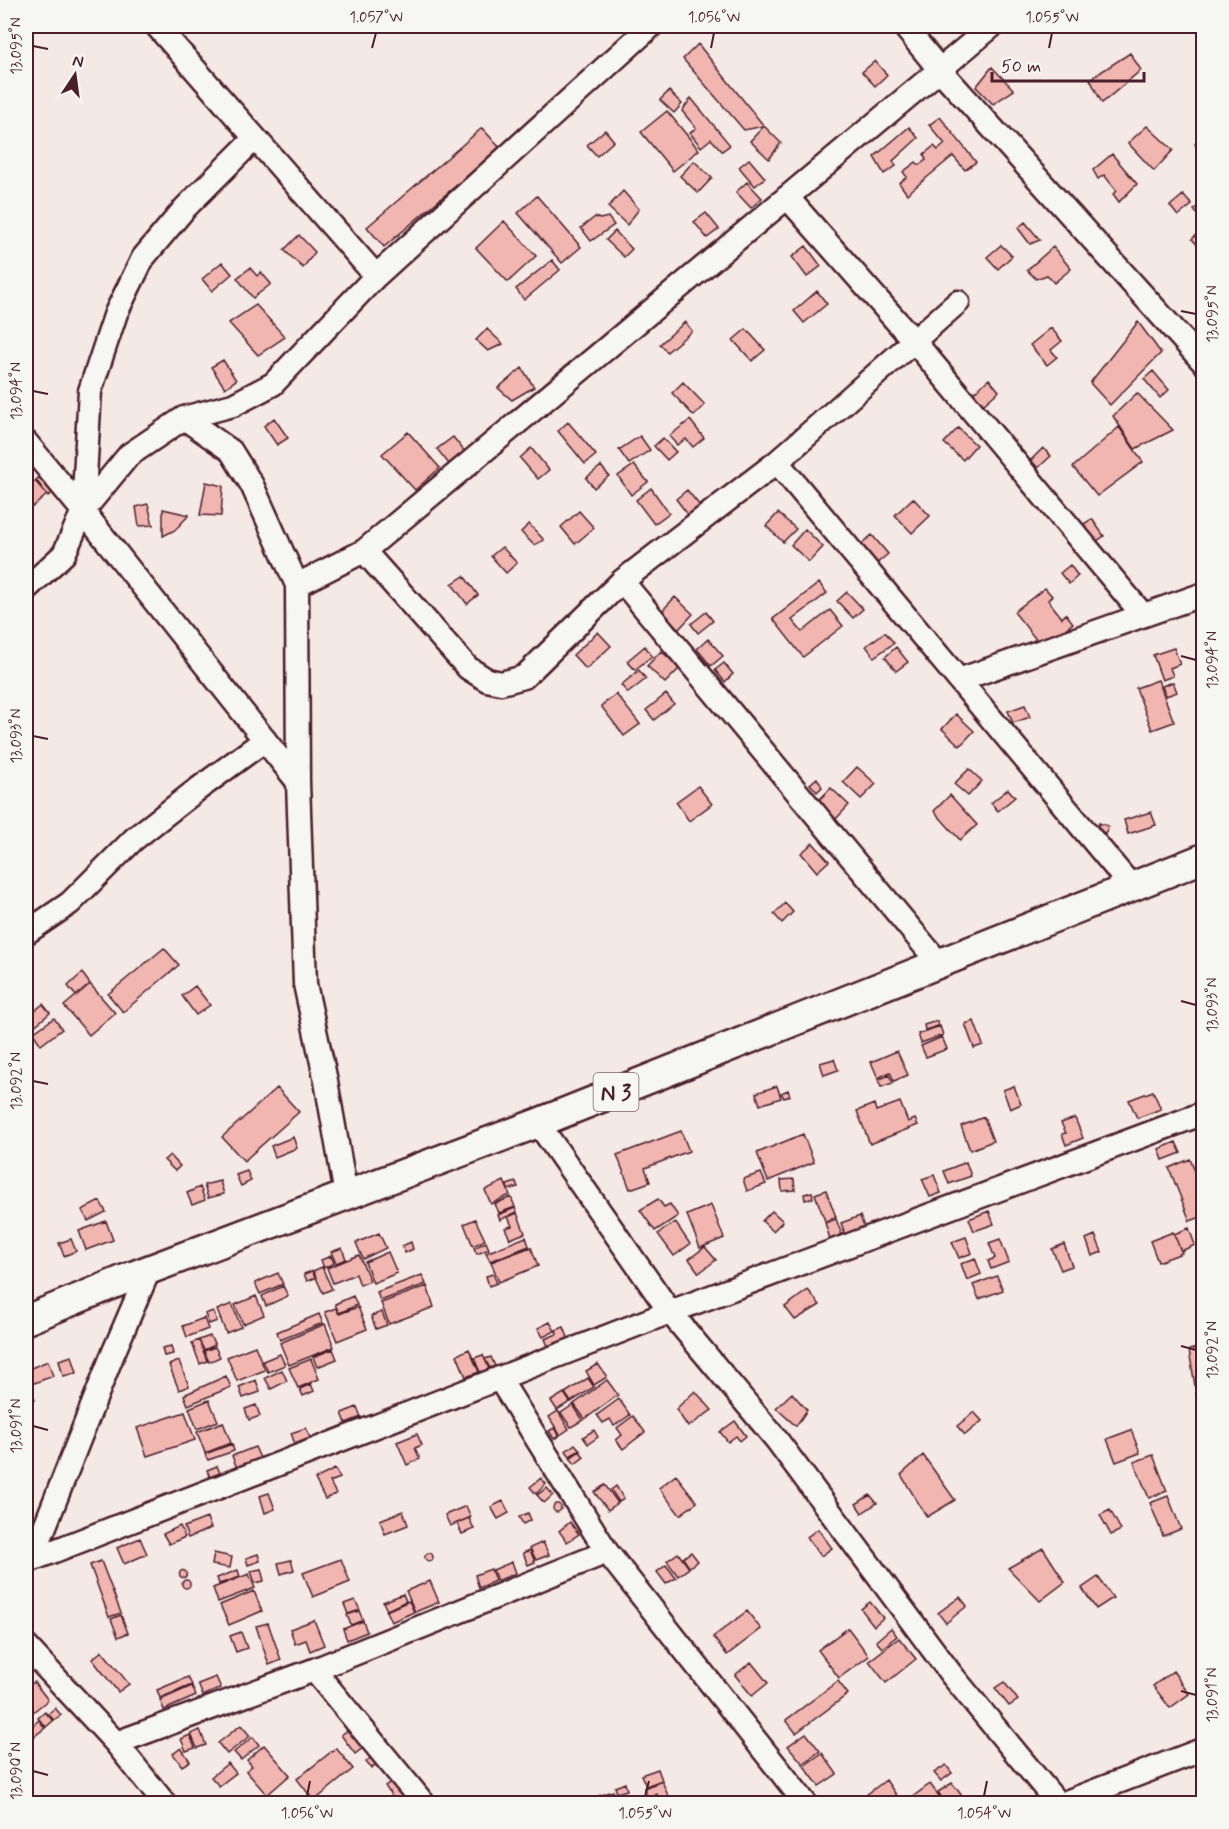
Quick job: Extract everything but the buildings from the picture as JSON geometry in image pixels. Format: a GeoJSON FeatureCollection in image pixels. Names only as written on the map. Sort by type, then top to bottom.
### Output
{"type":"FeatureCollection","features":[{"type":"Feature","properties":{"kind":"main road","name":"N 3"},"geometry":{"type":"LineString","coordinates":[[26,1320],[149,1270],[537,1123],[1203,858]]}},
{"type":"Feature","properties":{"kind":"street"},"geometry":{"type":"LineString","coordinates":[[157,26],[376,276]]}},
{"type":"Feature","properties":{"kind":"street"},"geometry":{"type":"LineString","coordinates":[[26,589],[64,554],[83,511],[129,455],[184,418],[233,405],[273,384],[376,276],[651,26]]}},
{"type":"Feature","properties":{"kind":"street"},"geometry":{"type":"LineString","coordinates":[[904,26],[939,69],[1203,363]]}},
{"type":"Feature","properties":{"kind":"street"},"geometry":{"type":"LineString","coordinates":[[297,585],[364,551],[992,26]]}},
{"type":"Feature","properties":{"kind":"street"},"geometry":{"type":"LineString","coordinates":[[83,511],[90,391],[116,313],[143,258],[185,208],[255,138]]}},
{"type":"Feature","properties":{"kind":"street"},"geometry":{"type":"LineString","coordinates":[[787,197],[914,341],[1143,615]]}},
{"type":"Feature","properties":{"kind":"street"},"geometry":{"type":"LineString","coordinates":[[364,551],[468,668],[487,680],[501,683],[524,677],[622,581],[777,462],[958,302]]}},
{"type":"Feature","properties":{"kind":"street"},"geometry":{"type":"LineString","coordinates":[[184,418],[231,451],[252,485],[297,585],[298,782],[305,984],[326,1081],[346,1195]]}},
{"type":"Feature","properties":{"kind":"street"},"geometry":{"type":"LineString","coordinates":[[26,442],[298,782]]}},
{"type":"Feature","properties":{"kind":"street"},"geometry":{"type":"LineString","coordinates":[[777,462],[1131,886]]}},
{"type":"Feature","properties":{"kind":"street"},"geometry":{"type":"LineString","coordinates":[[622,581],[938,962]]}},
{"type":"Feature","properties":{"kind":"street"},"geometry":{"type":"LineString","coordinates":[[959,680],[1203,594]]}},
{"type":"Feature","properties":{"kind":"street"},"geometry":{"type":"LineString","coordinates":[[26,933],[70,903],[134,839],[265,740]]}},
{"type":"Feature","properties":{"kind":"street"},"geometry":{"type":"LineString","coordinates":[[29,1560],[670,1312],[1203,1113]]}},
{"type":"Feature","properties":{"kind":"street"},"geometry":{"type":"LineString","coordinates":[[537,1123],[670,1312],[776,1439],[951,1674],[1060,1803],[1203,1749]]}},
{"type":"Feature","properties":{"kind":"street"},"geometry":{"type":"LineString","coordinates":[[29,1560],[149,1270]]}},
{"type":"Feature","properties":{"kind":"street"},"geometry":{"type":"LineString","coordinates":[[499,1378],[607,1552],[806,1803]]}},
{"type":"Feature","properties":{"kind":"street"},"geometry":{"type":"LineString","coordinates":[[116,1743],[314,1670],[607,1552]]}},
{"type":"Feature","properties":{"kind":"street"},"geometry":{"type":"LineString","coordinates":[[26,1646],[116,1743],[165,1803]]}},
{"type":"Feature","properties":{"kind":"street"},"geometry":{"type":"LineString","coordinates":[[314,1670],[424,1803]]}}]}
